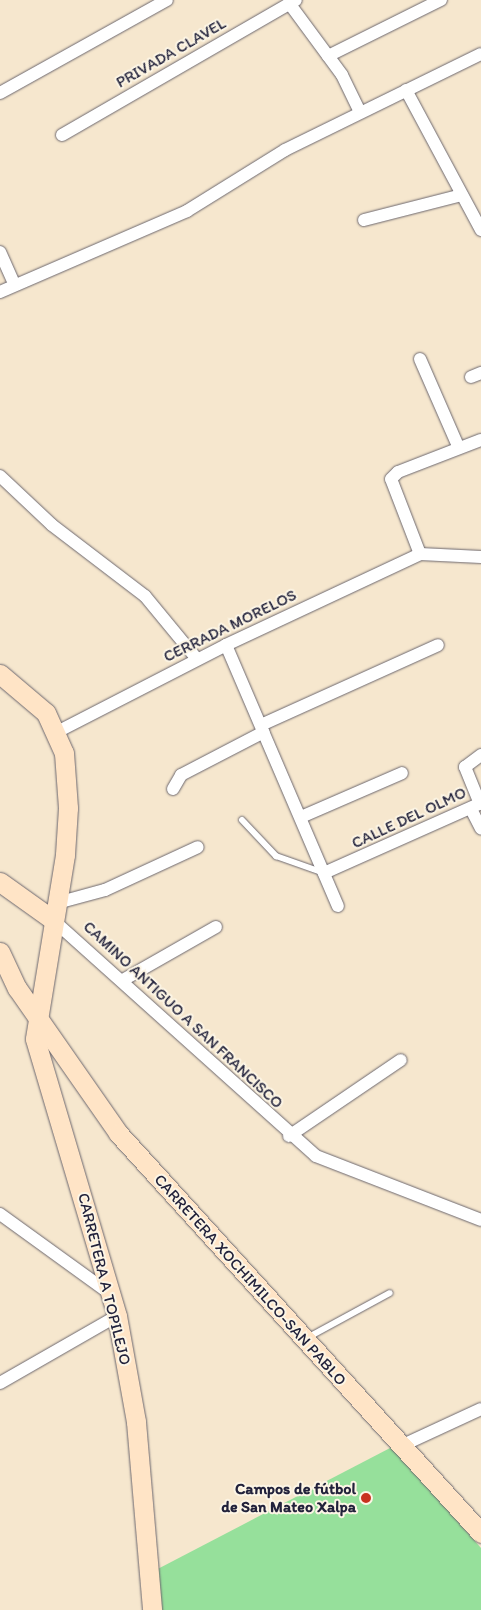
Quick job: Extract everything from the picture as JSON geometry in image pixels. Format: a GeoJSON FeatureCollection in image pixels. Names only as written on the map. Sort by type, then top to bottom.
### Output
{"type":"FeatureCollection","features":[{"type":"Feature","properties":{"kind":"main road"},"geometry":{"type":"LineString","coordinates":[[0,674],[32,698],[57,732],[67,773],[68,808],[55,911],[36,1014]]}},
{"type":"Feature","properties":{"kind":"main road"},"geometry":{"type":"LineString","coordinates":[[0,882],[55,911]]}},
{"type":"Feature","properties":{"kind":"main road","name":"CARRETERA XOCHIMILCO-SAN PABLO"},"geometry":{"type":"LineString","coordinates":[[0,952],[36,1014],[118,1133],[481,1533]]}},
{"type":"Feature","properties":{"kind":"main road","name":"CARRETERA A TOPILEJO"},"geometry":{"type":"LineString","coordinates":[[36,1014],[39,1058],[72,1153],[117,1316],[136,1422],[152,1610]]}},
{"type":"Feature","properties":{"kind":"street"},"geometry":{"type":"LineString","coordinates":[[0,93],[167,0]]}},
{"type":"Feature","properties":{"kind":"street"},"geometry":{"type":"LineString","coordinates":[[328,56],[441,0]]}},
{"type":"Feature","properties":{"kind":"street"},"geometry":{"type":"LineString","coordinates":[[293,2],[328,56],[360,112]]}},
{"type":"Feature","properties":{"kind":"street","name":"PRIVADA CLAVEL"},"geometry":{"type":"LineString","coordinates":[[62,134],[274,5],[293,2]]}},
{"type":"Feature","properties":{"kind":"street"},"geometry":{"type":"LineString","coordinates":[[0,292],[187,212],[285,150],[481,54]]}},
{"type":"Feature","properties":{"kind":"street"},"geometry":{"type":"LineString","coordinates":[[406,90],[481,230]]}},
{"type":"Feature","properties":{"kind":"street"},"geometry":{"type":"LineString","coordinates":[[364,220],[462,194]]}},
{"type":"Feature","properties":{"kind":"street"},"geometry":{"type":"LineString","coordinates":[[0,252],[15,285]]}},
{"type":"Feature","properties":{"kind":"street"},"geometry":{"type":"LineString","coordinates":[[420,359],[458,446]]}},
{"type":"Feature","properties":{"kind":"street"},"geometry":{"type":"LineString","coordinates":[[481,440],[458,446],[391,479],[420,554],[481,557]]}},
{"type":"Feature","properties":{"kind":"street"},"geometry":{"type":"LineString","coordinates":[[0,476],[52,524],[146,596],[198,659]]}},
{"type":"Feature","properties":{"kind":"street","name":"CERRADA MORELOS"},"geometry":{"type":"LineString","coordinates":[[57,732],[226,645],[420,554]]}},
{"type":"Feature","properties":{"kind":"street"},"geometry":{"type":"LineString","coordinates":[[226,645],[338,906]]}},
{"type":"Feature","properties":{"kind":"street"},"geometry":{"type":"LineString","coordinates":[[173,789],[181,775],[262,728],[438,645]]}},
{"type":"Feature","properties":{"kind":"street","name":"CALLE DEL OLMO"},"geometry":{"type":"LineString","coordinates":[[324,873],[477,805],[465,767],[481,754]]}},
{"type":"Feature","properties":{"kind":"street"},"geometry":{"type":"LineString","coordinates":[[301,817],[402,773]]}},
{"type":"Feature","properties":{"kind":"street"},"geometry":{"type":"LineString","coordinates":[[477,805],[481,830]]}},
{"type":"Feature","properties":{"kind":"street"},"geometry":{"type":"LineString","coordinates":[[55,911],[198,847]]}},
{"type":"Feature","properties":{"kind":"street","name":"CAMINO ANTIGUO A SAN FRANCISCO"},"geometry":{"type":"LineString","coordinates":[[55,911],[123,980],[289,1136],[316,1156],[364,1179],[481,1220]]}},
{"type":"Feature","properties":{"kind":"street"},"geometry":{"type":"LineString","coordinates":[[123,980],[216,927]]}},
{"type":"Feature","properties":{"kind":"street"},"geometry":{"type":"LineString","coordinates":[[289,1136],[401,1060]]}},
{"type":"Feature","properties":{"kind":"street"},"geometry":{"type":"LineString","coordinates":[[0,1214],[112,1295]]}},
{"type":"Feature","properties":{"kind":"street"},"geometry":{"type":"LineString","coordinates":[[0,1383],[117,1316]]}},
{"type":"Feature","properties":{"kind":"street"},"geometry":{"type":"LineString","coordinates":[[401,1446],[481,1409]]}},
{"type":"Feature","properties":{"kind":"lane"},"geometry":{"type":"LineString","coordinates":[[242,820],[276,856],[324,873]]}},
{"type":"Feature","properties":{"kind":"lane"},"geometry":{"type":"LineString","coordinates":[[304,1340],[390,1293]]}},
{"type":"Feature","properties":{"kind":"green space","name":"Campos de fútbol de San Mateo Xalpa"},"geometry":{"type":"Polygon","coordinates":[[[392,1447],[481,1548],[481,1610],[152,1610],[150,1573],[392,1447]]]}},
{"type":"Feature","properties":{"kind":"place","name":"Campos de fútbol de San Mateo Xalpa"},"geometry":{"type":"Point","coordinates":[366,1498]}}]}
